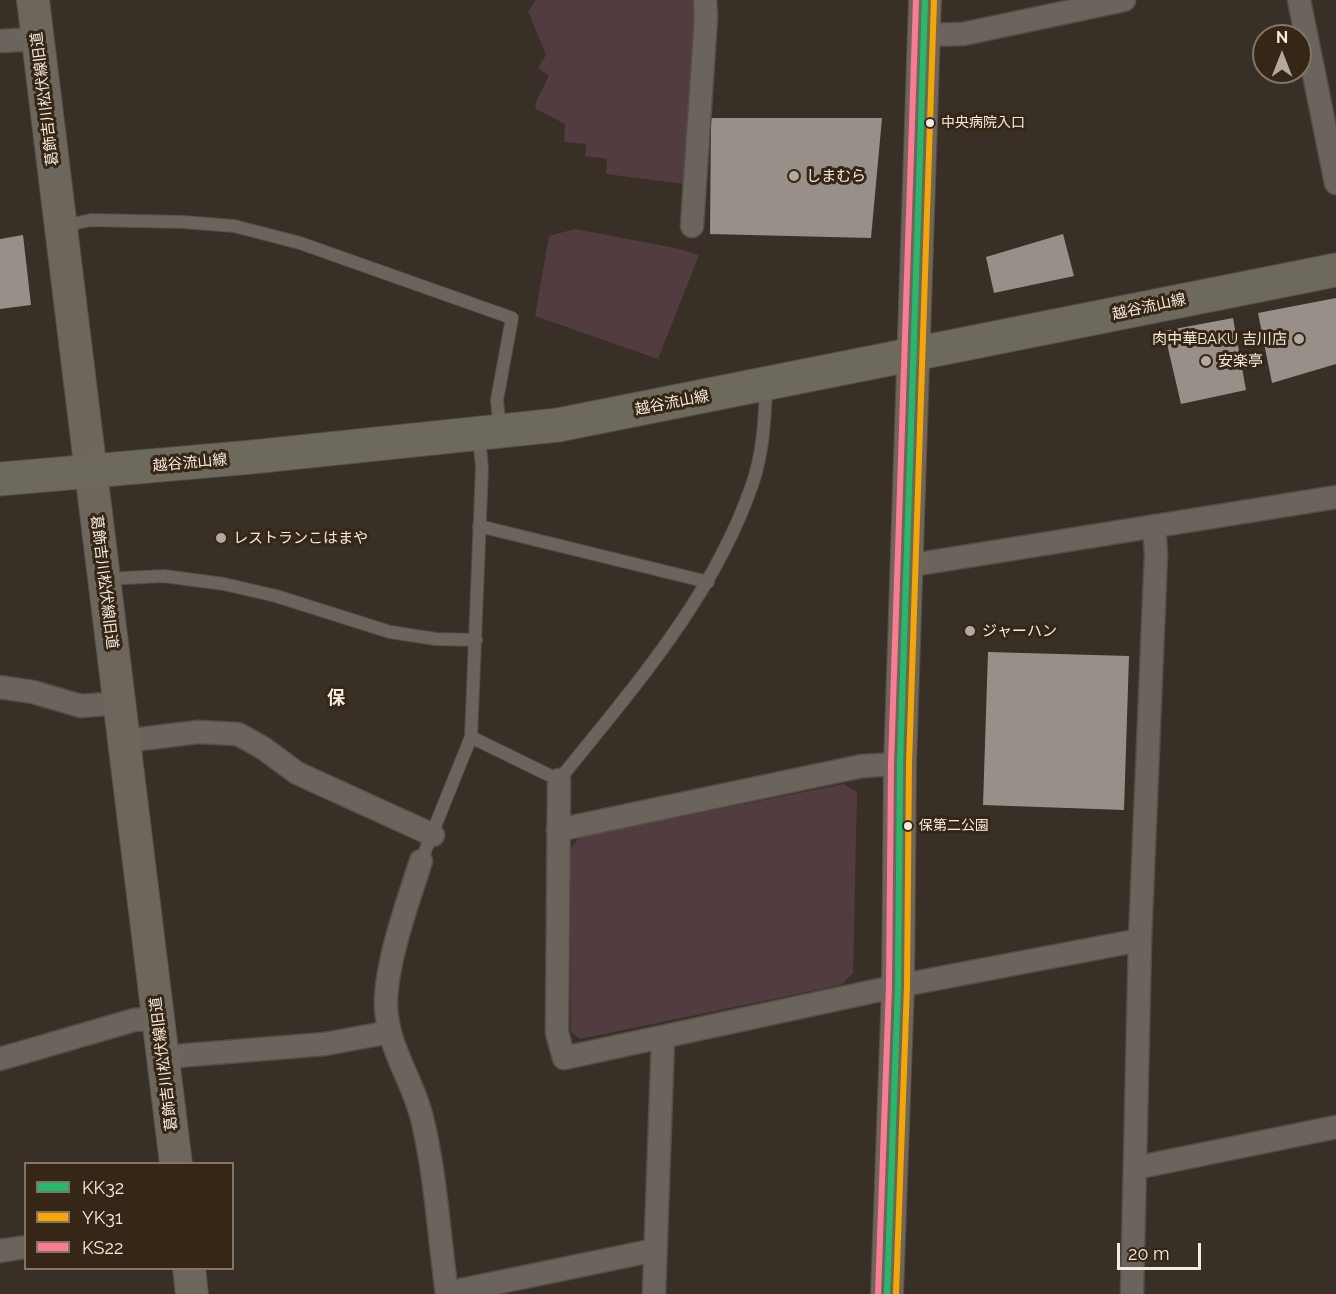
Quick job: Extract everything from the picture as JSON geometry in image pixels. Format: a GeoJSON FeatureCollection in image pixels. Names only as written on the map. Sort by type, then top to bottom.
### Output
{"type":"FeatureCollection","features":[{"type":"Feature","properties":{"kind":"main road","name":"越谷流山線"},"geometry":{"type":"LineString","coordinates":[[0,479],[558,425],[914,356],[1336,270]]}},
{"type":"Feature","properties":{"kind":"street","name":"葛飾吉川松伏線旧道"},"geometry":{"type":"LineString","coordinates":[[33,0],[176,1162]]}},
{"type":"Feature","properties":{"kind":"street"},"geometry":{"type":"LineString","coordinates":[[692,226],[705,0]]}},
{"type":"Feature","properties":{"kind":"street"},"geometry":{"type":"LineString","coordinates":[[887,1294],[898,986],[900,764],[925,0]]}},
{"type":"Feature","properties":{"kind":"street"},"geometry":{"type":"LineString","coordinates":[[924,34],[963,34],[1124,0]]}},
{"type":"Feature","properties":{"kind":"street"},"geometry":{"type":"LineString","coordinates":[[1299,0],[1336,183]]}},
{"type":"Feature","properties":{"kind":"street"},"geometry":{"type":"LineString","coordinates":[[0,41],[38,39]]}},
{"type":"Feature","properties":{"kind":"street"},"geometry":{"type":"LineString","coordinates":[[906,566],[1336,497]]}},
{"type":"Feature","properties":{"kind":"street"},"geometry":{"type":"LineString","coordinates":[[1132,1294],[1140,940],[1156,554],[1154,526]]}},
{"type":"Feature","properties":{"kind":"street"},"geometry":{"type":"LineString","coordinates":[[0,687],[33,692],[81,706],[119,704]]}},
{"type":"Feature","properties":{"kind":"street"},"geometry":{"type":"LineString","coordinates":[[124,741],[198,732],[238,734],[263,748],[297,773],[433,835]]}},
{"type":"Feature","properties":{"kind":"street"},"geometry":{"type":"LineString","coordinates":[[558,830],[862,766],[900,764]]}},
{"type":"Feature","properties":{"kind":"street"},"geometry":{"type":"LineString","coordinates":[[559,780],[557,1033],[564,1058],[898,986],[1140,940]]}},
{"type":"Feature","properties":{"kind":"street"},"geometry":{"type":"LineString","coordinates":[[421,861],[396,945],[386,1006],[390,1032],[424,1125],[432,1164],[447,1294],[656,1250]]}},
{"type":"Feature","properties":{"kind":"street"},"geometry":{"type":"LineString","coordinates":[[0,1059],[134,1020],[159,1018]]}},
{"type":"Feature","properties":{"kind":"street"},"geometry":{"type":"LineString","coordinates":[[164,1057],[325,1044],[390,1032]]}},
{"type":"Feature","properties":{"kind":"street"},"geometry":{"type":"LineString","coordinates":[[654,1294],[663,1038]]}},
{"type":"Feature","properties":{"kind":"street"},"geometry":{"type":"LineString","coordinates":[[1135,1168],[1336,1127]]}},
{"type":"Feature","properties":{"kind":"street"},"geometry":{"type":"LineString","coordinates":[[0,1251],[24,1247]]}},
{"type":"Feature","properties":{"kind":"street"},"geometry":{"type":"LineString","coordinates":[[189,1270],[192,1294]]}},
{"type":"Feature","properties":{"kind":"lane"},"geometry":{"type":"LineString","coordinates":[[61,226],[91,220],[183,222],[234,226],[300,243],[512,318],[482,469],[471,737],[421,861]]}},
{"type":"Feature","properties":{"kind":"lane"},"geometry":{"type":"LineString","coordinates":[[471,737],[559,780],[674,635],[708,582],[753,483],[765,418],[766,385]]}},
{"type":"Feature","properties":{"kind":"lane"},"geometry":{"type":"LineString","coordinates":[[479,526],[708,582]]}},
{"type":"Feature","properties":{"kind":"lane"},"geometry":{"type":"LineString","coordinates":[[104,579],[164,576],[224,584],[276,596],[390,632],[436,639],[476,640]]}},
{"type":"Feature","properties":{"kind":"shaded area"},"geometry":{"type":"Polygon","coordinates":[[[536,0],[697,0],[685,184],[606,174],[607,159],[585,156],[586,144],[564,142],[565,124],[536,109],[535,104],[549,76],[538,68],[546,55],[528,11],[536,0]]]}},
{"type":"Feature","properties":{"kind":"shaded area"},"geometry":{"type":"Polygon","coordinates":[[[575,229],[675,248],[699,255],[658,359],[535,316],[549,236],[575,229]]]}},
{"type":"Feature","properties":{"kind":"shaded area"},"geometry":{"type":"Polygon","coordinates":[[[844,784],[857,792],[853,973],[841,985],[580,1039],[571,1032],[570,849],[580,837],[844,784]]]}},
{"type":"Feature","properties":{"kind":"building","name":"しまむら"},"geometry":{"type":"Polygon","coordinates":[[[711,118],[882,118],[871,238],[710,234],[711,118]]]}},
{"type":"Feature","properties":{"kind":"building"},"geometry":{"type":"Polygon","coordinates":[[[1063,234],[1074,276],[994,293],[986,257],[1063,234]]]}},
{"type":"Feature","properties":{"kind":"building"},"geometry":{"type":"Polygon","coordinates":[[[23,235],[31,305],[0,309],[0,239],[23,235]]]}},
{"type":"Feature","properties":{"kind":"building","name":"肉中華BAKU 吉川店"},"geometry":{"type":"Polygon","coordinates":[[[1336,298],[1336,364],[1272,383],[1258,313],[1336,298]]]}},
{"type":"Feature","properties":{"kind":"building","name":"安楽亭"},"geometry":{"type":"Polygon","coordinates":[[[1233,318],[1246,390],[1181,404],[1164,331],[1233,318]]]}},
{"type":"Feature","properties":{"kind":"building"},"geometry":{"type":"Polygon","coordinates":[[[988,652],[1129,656],[1124,810],[983,805],[988,652]]]}},
{"type":"Feature","properties":{"kind":"transit line","name":"KS22"},"geometry":{"type":"LineString","coordinates":[[878,1294],[889,986],[891,764],[916,0]]}},
{"type":"Feature","properties":{"kind":"transit line","name":"KK32"},"geometry":{"type":"LineString","coordinates":[[887,1294],[898,986],[900,764],[925,0]]}},
{"type":"Feature","properties":{"kind":"transit line","name":"YK31"},"geometry":{"type":"LineString","coordinates":[[896,1294],[907,986],[909,764],[934,0]]}},
{"type":"Feature","properties":{"kind":"place","name":"中央病院入口"},"geometry":{"type":"Point","coordinates":[930,123]}},
{"type":"Feature","properties":{"kind":"place","name":"しまむら"},"geometry":{"type":"Point","coordinates":[794,176]}},
{"type":"Feature","properties":{"kind":"place","name":"肉中華BAKU 吉川店"},"geometry":{"type":"Point","coordinates":[1299,339]}},
{"type":"Feature","properties":{"kind":"place","name":"安楽亭"},"geometry":{"type":"Point","coordinates":[1206,361]}},
{"type":"Feature","properties":{"kind":"place","name":"レストランこはまや"},"geometry":{"type":"Point","coordinates":[221,538]}},
{"type":"Feature","properties":{"kind":"place","name":"ジャーハン"},"geometry":{"type":"Point","coordinates":[970,631]}},
{"type":"Feature","properties":{"kind":"place","name":"保第二公園"},"geometry":{"type":"Point","coordinates":[908,826]}},
{"type":"Feature","properties":{"kind":"district","name":"保"},"geometry":{"type":"Point","coordinates":[336,699]}}]}
